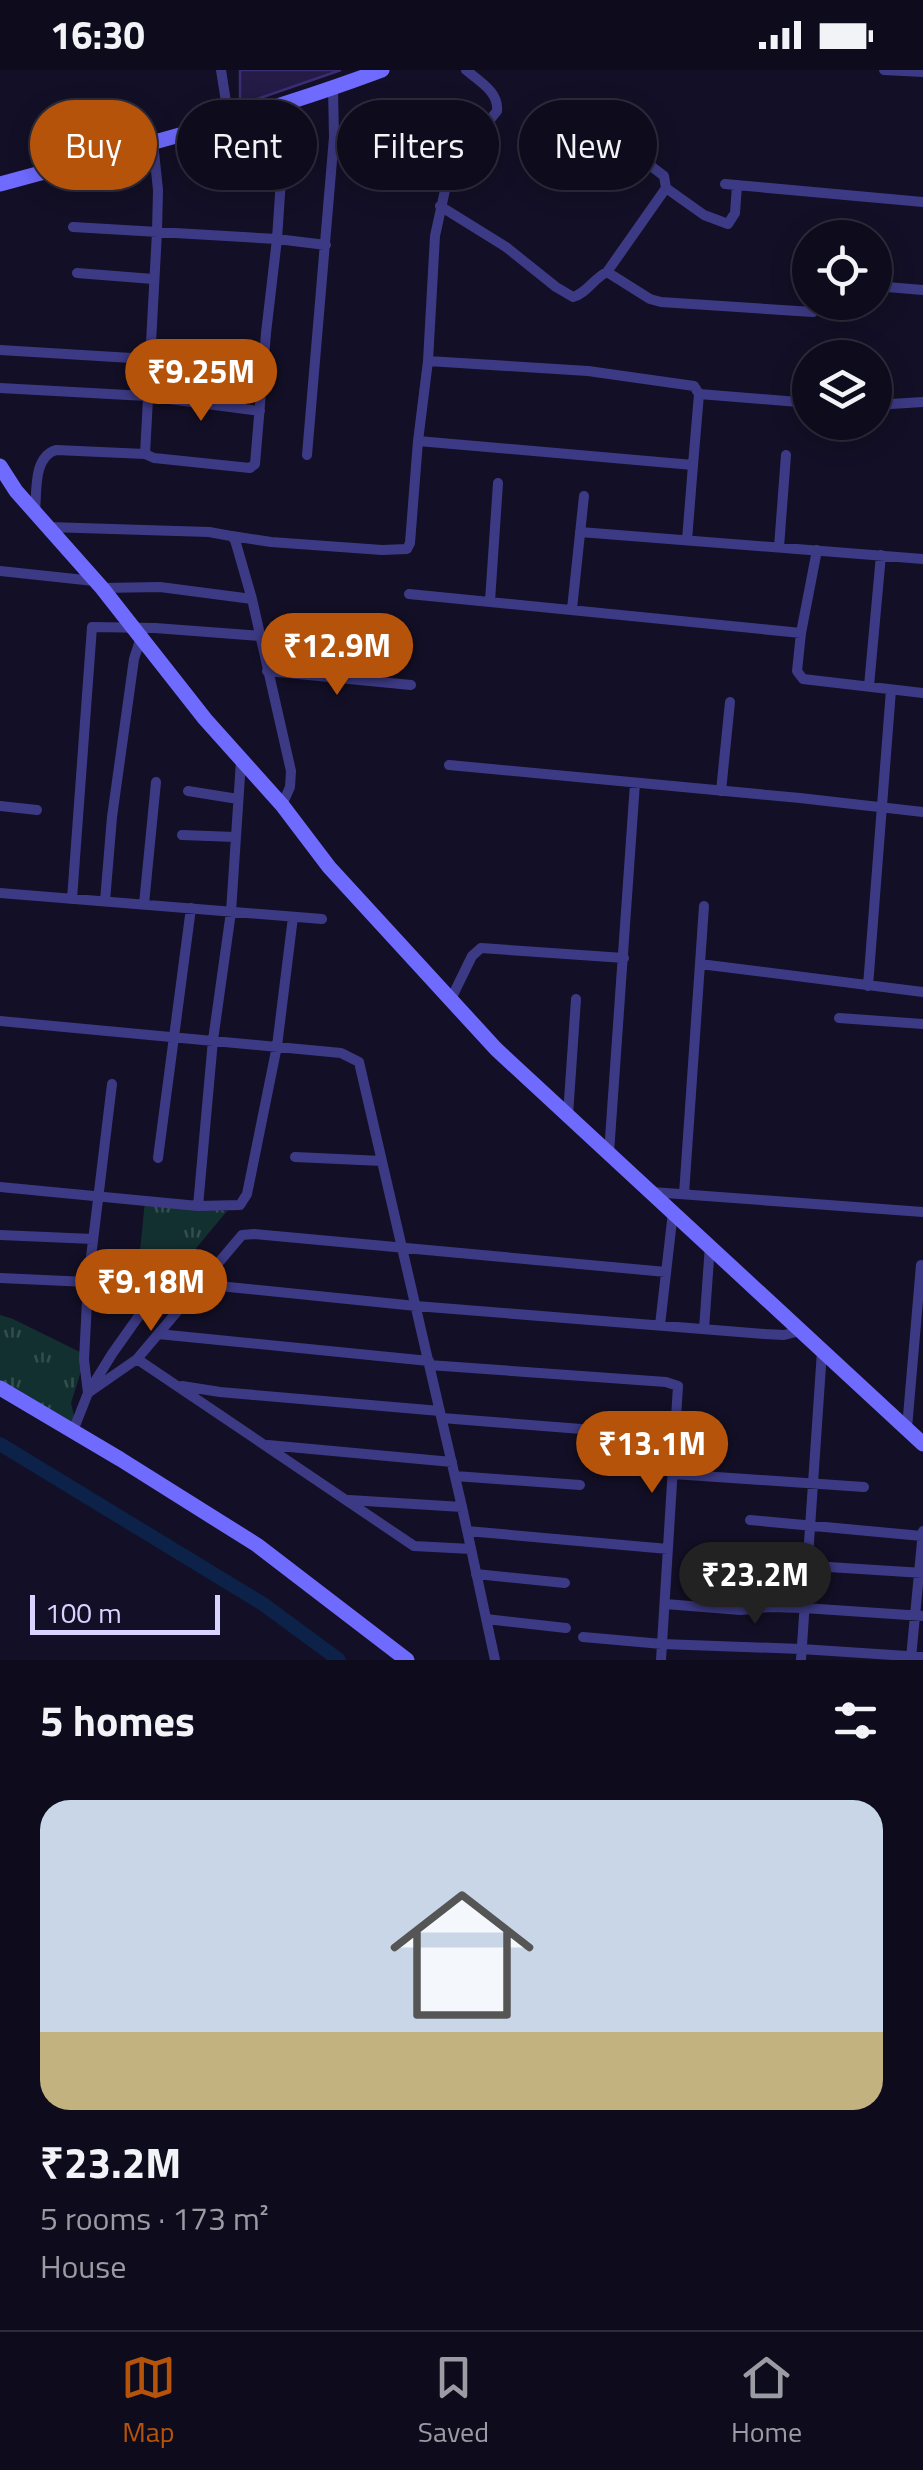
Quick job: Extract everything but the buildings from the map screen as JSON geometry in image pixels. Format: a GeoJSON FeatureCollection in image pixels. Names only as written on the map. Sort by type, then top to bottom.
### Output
{"type":"FeatureCollection","features":[{"type":"Feature","properties":{"kind":"street"},"geometry":{"type":"LineString","coordinates":[[221,70],[226,100]]}},
{"type":"Feature","properties":{"kind":"street"},"geometry":{"type":"LineString","coordinates":[[298,100],[382,70]]}},
{"type":"Feature","properties":{"kind":"street"},"geometry":{"type":"LineString","coordinates":[[48,527],[209,532],[272,542],[407,549],[440,206],[454,165],[498,106],[490,91],[466,70]]}},
{"type":"Feature","properties":{"kind":"street"},"geometry":{"type":"LineString","coordinates":[[884,70],[923,72]]}},
{"type":"Feature","properties":{"kind":"street"},"geometry":{"type":"LineString","coordinates":[[307,455],[334,137],[332,88]]}},
{"type":"Feature","properties":{"kind":"street"},"geometry":{"type":"LineString","coordinates":[[440,206],[506,247],[573,297],[607,272],[666,188],[664,176],[657,171]]}},
{"type":"Feature","properties":{"kind":"street"},"geometry":{"type":"LineString","coordinates":[[0,184],[30,176]]}},
{"type":"Feature","properties":{"kind":"street"},"geometry":{"type":"LineString","coordinates":[[145,454],[157,178]]}},
{"type":"Feature","properties":{"kind":"street"},"geometry":{"type":"LineString","coordinates":[[666,188],[704,215],[728,224],[735,214],[731,185],[923,202]]}},
{"type":"Feature","properties":{"kind":"street"},"geometry":{"type":"LineString","coordinates":[[35,512],[39,468],[48,452],[145,454],[250,468],[255,464],[280,190]]}},
{"type":"Feature","properties":{"kind":"street"},"geometry":{"type":"LineString","coordinates":[[73,227],[326,245]]}},
{"type":"Feature","properties":{"kind":"street"},"geometry":{"type":"LineString","coordinates":[[607,272],[660,302],[792,311]]}},
{"type":"Feature","properties":{"kind":"street"},"geometry":{"type":"LineString","coordinates":[[77,274],[153,279]]}},
{"type":"Feature","properties":{"kind":"street"},"geometry":{"type":"LineString","coordinates":[[892,287],[923,290]]}},
{"type":"Feature","properties":{"kind":"street"},"geometry":{"type":"LineString","coordinates":[[0,350],[148,359]]}},
{"type":"Feature","properties":{"kind":"street"},"geometry":{"type":"LineString","coordinates":[[428,362],[588,372],[694,386],[699,394],[688,540]]}},
{"type":"Feature","properties":{"kind":"street"},"geometry":{"type":"LineString","coordinates":[[0,388],[146,396],[260,411]]}},
{"type":"Feature","properties":{"kind":"street"},"geometry":{"type":"LineString","coordinates":[[699,394],[792,402]]}},
{"type":"Feature","properties":{"kind":"street"},"geometry":{"type":"LineString","coordinates":[[892,404],[923,402]]}},
{"type":"Feature","properties":{"kind":"street"},"geometry":{"type":"LineString","coordinates":[[418,441],[693,465]]}},
{"type":"Feature","properties":{"kind":"street"},"geometry":{"type":"LineString","coordinates":[[779,547],[786,456]]}},
{"type":"Feature","properties":{"kind":"street"},"geometry":{"type":"LineString","coordinates":[[0,466],[16,492],[98,584],[205,720],[282,804],[328,867],[450,1001],[496,1049],[923,1444]]}},
{"type":"Feature","properties":{"kind":"street"},"geometry":{"type":"LineString","coordinates":[[490,602],[498,484]]}},
{"type":"Feature","properties":{"kind":"street"},"geometry":{"type":"LineString","coordinates":[[572,609],[584,496]]}},
{"type":"Feature","properties":{"kind":"street"},"geometry":{"type":"LineString","coordinates":[[580,532],[923,559]]}},
{"type":"Feature","properties":{"kind":"street"},"geometry":{"type":"LineString","coordinates":[[231,536],[238,546],[252,599],[292,778],[282,804]]}},
{"type":"Feature","properties":{"kind":"street"},"geometry":{"type":"LineString","coordinates":[[817,550],[797,662],[799,676],[923,693]]}},
{"type":"Feature","properties":{"kind":"street"},"geometry":{"type":"LineString","coordinates":[[869,686],[881,555]]}},
{"type":"Feature","properties":{"kind":"street"},"geometry":{"type":"LineString","coordinates":[[0,571],[252,599]]}},
{"type":"Feature","properties":{"kind":"street"},"geometry":{"type":"LineString","coordinates":[[409,594],[802,633]]}},
{"type":"Feature","properties":{"kind":"street"},"geometry":{"type":"LineString","coordinates":[[72,898],[92,627],[261,636]]}},
{"type":"Feature","properties":{"kind":"street"},"geometry":{"type":"LineString","coordinates":[[323,676],[326,628]]}},
{"type":"Feature","properties":{"kind":"street"},"geometry":{"type":"LineString","coordinates":[[105,901],[137,632]]}},
{"type":"Feature","properties":{"kind":"street"},"geometry":{"type":"LineString","coordinates":[[267,671],[411,685]]}},
{"type":"Feature","properties":{"kind":"street"},"geometry":{"type":"LineString","coordinates":[[868,986],[891,690]]}},
{"type":"Feature","properties":{"kind":"street"},"geometry":{"type":"LineString","coordinates":[[721,791],[730,702]]}},
{"type":"Feature","properties":{"kind":"street"},"geometry":{"type":"LineString","coordinates":[[198,1206],[213,1040],[230,912],[241,761]]}},
{"type":"Feature","properties":{"kind":"street"},"geometry":{"type":"LineString","coordinates":[[448,765],[923,812]]}},
{"type":"Feature","properties":{"kind":"street"},"geometry":{"type":"LineString","coordinates":[[144,904],[156,782]]}},
{"type":"Feature","properties":{"kind":"street"},"geometry":{"type":"LineString","coordinates":[[609,1152],[635,782]]}},
{"type":"Feature","properties":{"kind":"street"},"geometry":{"type":"LineString","coordinates":[[188,792],[238,799]]}},
{"type":"Feature","properties":{"kind":"street"},"geometry":{"type":"LineString","coordinates":[[0,806],[37,810]]}},
{"type":"Feature","properties":{"kind":"street"},"geometry":{"type":"LineString","coordinates":[[182,835],[235,836]]}},
{"type":"Feature","properties":{"kind":"street"},"geometry":{"type":"LineString","coordinates":[[0,893],[322,919]]}},
{"type":"Feature","properties":{"kind":"street"},"geometry":{"type":"LineString","coordinates":[[684,1194],[704,906]]}},
{"type":"Feature","properties":{"kind":"street"},"geometry":{"type":"LineString","coordinates":[[158,1158],[190,908]]}},
{"type":"Feature","properties":{"kind":"street"},"geometry":{"type":"LineString","coordinates":[[0,1188],[198,1206],[240,1205],[245,1200],[277,1046],[292,917]]}},
{"type":"Feature","properties":{"kind":"street"},"geometry":{"type":"LineString","coordinates":[[450,1001],[472,956],[480,948],[624,958]]}},
{"type":"Feature","properties":{"kind":"street"},"geometry":{"type":"LineString","coordinates":[[700,964],[923,992]]}},
{"type":"Feature","properties":{"kind":"street"},"geometry":{"type":"LineString","coordinates":[[568,1115],[576,999]]}},
{"type":"Feature","properties":{"kind":"street"},"geometry":{"type":"LineString","coordinates":[[839,1018],[923,1024]]}},
{"type":"Feature","properties":{"kind":"street"},"geometry":{"type":"LineString","coordinates":[[0,1021],[341,1053],[358,1062],[494,1660]]}},
{"type":"Feature","properties":{"kind":"street"},"geometry":{"type":"LineString","coordinates":[[88,1394],[84,1360],[88,1282],[112,1084]]}},
{"type":"Feature","properties":{"kind":"street"},"geometry":{"type":"LineString","coordinates":[[295,1156],[382,1161]]}},
{"type":"Feature","properties":{"kind":"street"},"geometry":{"type":"LineString","coordinates":[[652,1192],[923,1212]]}},
{"type":"Feature","properties":{"kind":"street"},"geometry":{"type":"LineString","coordinates":[[660,1326],[673,1211]]}},
{"type":"Feature","properties":{"kind":"street"},"geometry":{"type":"LineString","coordinates":[[0,1234],[93,1240]]}},
{"type":"Feature","properties":{"kind":"street"},"geometry":{"type":"LineString","coordinates":[[88,1394],[138,1359],[242,1234],[666,1272]]}},
{"type":"Feature","properties":{"kind":"street"},"geometry":{"type":"LineString","coordinates":[[704,1329],[710,1246]]}},
{"type":"Feature","properties":{"kind":"street"},"geometry":{"type":"LineString","coordinates":[[73,1431],[88,1394],[112,1354],[182,1255]]}},
{"type":"Feature","properties":{"kind":"street"},"geometry":{"type":"LineString","coordinates":[[906,1428],[921,1265]]}},
{"type":"Feature","properties":{"kind":"street"},"geometry":{"type":"LineString","coordinates":[[0,1278],[88,1282]]}},
{"type":"Feature","properties":{"kind":"street"},"geometry":{"type":"LineString","coordinates":[[199,1284],[660,1326],[784,1335],[800,1331]]}},
{"type":"Feature","properties":{"kind":"street"},"geometry":{"type":"LineString","coordinates":[[158,1334],[678,1386],[661,1660]]}},
{"type":"Feature","properties":{"kind":"street"},"geometry":{"type":"LineString","coordinates":[[801,1654],[822,1352]]}},
{"type":"Feature","properties":{"kind":"street"},"geometry":{"type":"LineString","coordinates":[[138,1359],[414,1546],[471,1549]]}},
{"type":"Feature","properties":{"kind":"street"},"geometry":{"type":"LineString","coordinates":[[176,1385],[594,1430]]}},
{"type":"Feature","properties":{"kind":"street"},"geometry":{"type":"LineString","coordinates":[[0,1388],[257,1545],[407,1660]]}},
{"type":"Feature","properties":{"kind":"street"},"geometry":{"type":"LineString","coordinates":[[265,1445],[452,1462]]}},
{"type":"Feature","properties":{"kind":"street"},"geometry":{"type":"LineString","coordinates":[[673,1474],[864,1487]]}},
{"type":"Feature","properties":{"kind":"street"},"geometry":{"type":"LineString","coordinates":[[455,1476],[580,1485]]}},
{"type":"Feature","properties":{"kind":"street"},"geometry":{"type":"LineString","coordinates":[[346,1500],[462,1507]]}},
{"type":"Feature","properties":{"kind":"street"},"geometry":{"type":"LineString","coordinates":[[583,1637],[801,1654],[915,1658],[922,1533],[750,1520]]}},
{"type":"Feature","properties":{"kind":"street"},"geometry":{"type":"LineString","coordinates":[[467,1530],[668,1548]]}},
{"type":"Feature","properties":{"kind":"street"},"geometry":{"type":"LineString","coordinates":[[736,1561],[921,1573]]}},
{"type":"Feature","properties":{"kind":"street"},"geometry":{"type":"LineString","coordinates":[[476,1574],[565,1582]]}},
{"type":"Feature","properties":{"kind":"street"},"geometry":{"type":"LineString","coordinates":[[665,1604],[919,1616]]}},
{"type":"Feature","properties":{"kind":"street"},"geometry":{"type":"LineString","coordinates":[[486,1619],[566,1628]]}},
{"type":"Feature","properties":{"kind":"green space"},"geometry":{"type":"Polygon","coordinates":[[[145,1200],[227,1211],[133,1324],[145,1200]]]}},
{"type":"Feature","properties":{"kind":"green space"},"geometry":{"type":"Polygon","coordinates":[[[0,1315],[86,1355],[71,1403],[77,1428],[0,1384],[0,1315]]]}},
{"type":"Feature","properties":{"kind":"waterway"},"geometry":{"type":"LineString","coordinates":[[0,1444],[263,1604],[339,1660]]}}]}
